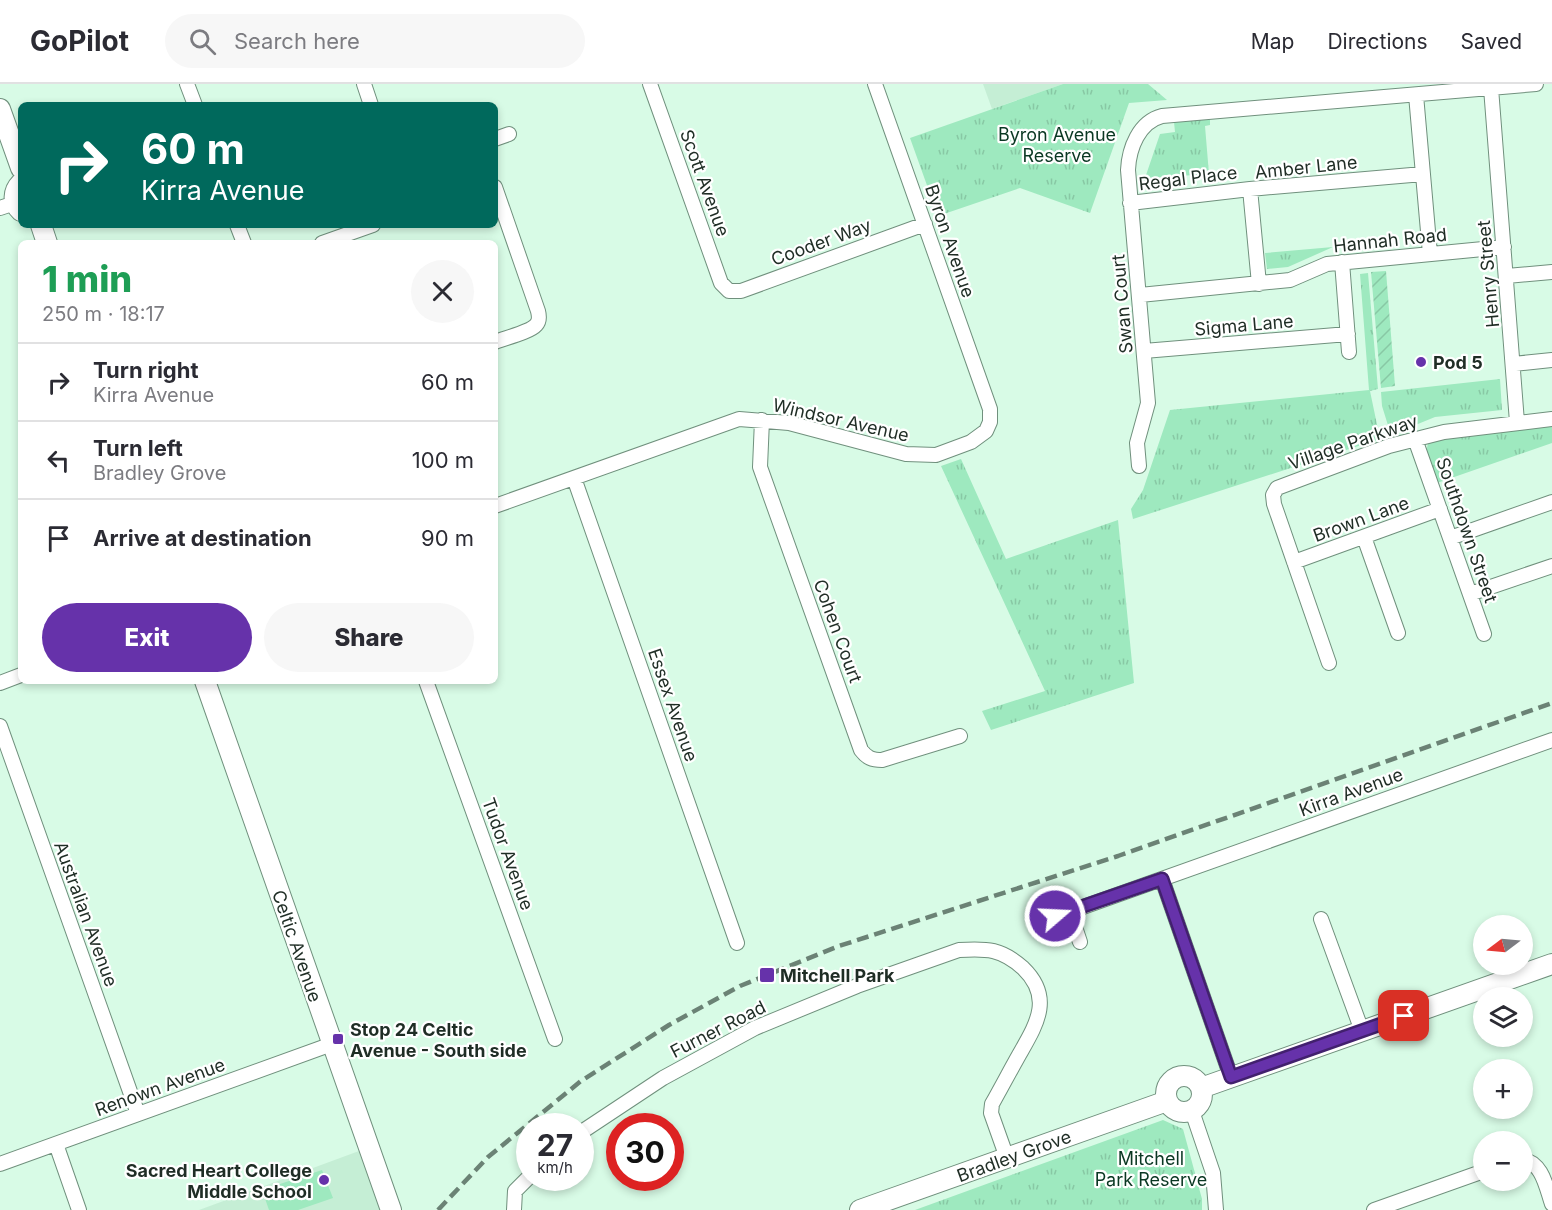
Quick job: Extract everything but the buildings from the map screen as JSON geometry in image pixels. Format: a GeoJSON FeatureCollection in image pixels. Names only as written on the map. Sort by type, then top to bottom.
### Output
{"type":"FeatureCollection","features":[{"type":"Feature","properties":{"kind":"street"},"geometry":{"type":"LineString","coordinates":[[187,84],[194,102]]}},
{"type":"Feature","properties":{"kind":"street"},"geometry":{"type":"LineString","coordinates":[[364,84],[370,102]]}},
{"type":"Feature","properties":{"kind":"street","name":"Scott Avenue"},"geometry":{"type":"LineString","coordinates":[[650,84],[721,283],[729,291]]}},
{"type":"Feature","properties":{"kind":"street","name":"Byron Avenue"},"geometry":{"type":"LineString","coordinates":[[876,84],[990,409]]}},
{"type":"Feature","properties":{"kind":"street"},"geometry":{"type":"LineString","coordinates":[[1430,254],[1416,95],[1460,87],[1491,88],[1536,84]]}},
{"type":"Feature","properties":{"kind":"street","name":"Henry Street"},"geometry":{"type":"LineString","coordinates":[[1491,88],[1517,422]]}},
{"type":"Feature","properties":{"kind":"street","name":"Swan Court"},"geometry":{"type":"LineString","coordinates":[[1139,466],[1137,443],[1148,403],[1130,203],[1129,154],[1136,138],[1151,119],[1162,116],[1416,95]]}},
{"type":"Feature","properties":{"kind":"street"},"geometry":{"type":"LineString","coordinates":[[0,109],[18,160]]}},
{"type":"Feature","properties":{"kind":"street"},"geometry":{"type":"LineString","coordinates":[[498,138],[509,134]]}},
{"type":"Feature","properties":{"kind":"street","name":"Amber Lane"},"geometry":{"type":"LineString","coordinates":[[1259,284],[1250,189],[1423,174]]}},
{"type":"Feature","properties":{"kind":"street"},"geometry":{"type":"LineString","coordinates":[[12,207],[18,186]]}},
{"type":"Feature","properties":{"kind":"street","name":"Regal Place"},"geometry":{"type":"LineString","coordinates":[[1130,203],[1250,189]]}},
{"type":"Feature","properties":{"kind":"street"},"geometry":{"type":"LineString","coordinates":[[498,196],[539,319],[530,329],[498,341]]}},
{"type":"Feature","properties":{"kind":"street","name":"Cooder Way"},"geometry":{"type":"LineString","coordinates":[[729,291],[741,291],[925,224]]}},
{"type":"Feature","properties":{"kind":"street"},"geometry":{"type":"LineString","coordinates":[[331,240],[365,228]]}},
{"type":"Feature","properties":{"kind":"street","name":"Hannah Road"},"geometry":{"type":"LineString","coordinates":[[1140,295],[1290,280],[1327,264],[1342,262],[1504,247]]}},
{"type":"Feature","properties":{"kind":"street"},"geometry":{"type":"LineString","coordinates":[[1342,262],[1349,352]]}},
{"type":"Feature","properties":{"kind":"street"},"geometry":{"type":"LineString","coordinates":[[1507,276],[1552,272]]}},
{"type":"Feature","properties":{"kind":"street","name":"Sigma Lane"},"geometry":{"type":"LineString","coordinates":[[1144,351],[1347,334]]}},
{"type":"Feature","properties":{"kind":"street"},"geometry":{"type":"LineString","coordinates":[[1513,364],[1552,360]]}},
{"type":"Feature","properties":{"kind":"street","name":"Windsor Avenue"},"geometry":{"type":"LineString","coordinates":[[498,505],[739,419],[789,423],[906,454],[936,455],[971,442],[986,431],[990,422],[990,409]]}},
{"type":"Feature","properties":{"kind":"street"},"geometry":{"type":"LineString","coordinates":[[1517,422],[1552,419]]}},
{"type":"Feature","properties":{"kind":"street","name":"Cohen Court"},"geometry":{"type":"LineString","coordinates":[[762,420],[760,467],[861,750],[873,760],[882,760],[960,736]]}},
{"type":"Feature","properties":{"kind":"street","name":"Village Parkway"},"geometry":{"type":"LineString","coordinates":[[1329,663],[1274,504],[1273,495],[1277,488],[1389,446],[1444,432],[1517,422]]}},
{"type":"Feature","properties":{"kind":"street","name":"Southdown Street"},"geometry":{"type":"LineString","coordinates":[[1415,439],[1484,634]]}},
{"type":"Feature","properties":{"kind":"street","name":"Essex Avenue"},"geometry":{"type":"LineString","coordinates":[[574,478],[737,944]]}},
{"type":"Feature","properties":{"kind":"street"},"geometry":{"type":"LineString","coordinates":[[1450,538],[1552,502]]}},
{"type":"Feature","properties":{"kind":"street","name":"Brown Lane"},"geometry":{"type":"LineString","coordinates":[[1294,562],[1440,509]]}},
{"type":"Feature","properties":{"kind":"street"},"geometry":{"type":"LineString","coordinates":[[1364,537],[1398,633]]}},
{"type":"Feature","properties":{"kind":"street"},"geometry":{"type":"LineString","coordinates":[[1470,594],[1552,566]]}},
{"type":"Feature","properties":{"kind":"street"},"geometry":{"type":"LineString","coordinates":[[0,683],[18,676]]}},
{"type":"Feature","properties":{"kind":"street","name":"Celtic Avenue"},"geometry":{"type":"LineString","coordinates":[[206,684],[391,1210]]}},
{"type":"Feature","properties":{"kind":"street","name":"Tudor Avenue"},"geometry":{"type":"LineString","coordinates":[[427,684],[555,1039]]}},
{"type":"Feature","properties":{"kind":"street","name":"Australian Avenue"},"geometry":{"type":"LineString","coordinates":[[0,726],[138,1114]]}},
{"type":"Feature","properties":{"kind":"street","name":"Kirra Avenue"},"geometry":{"type":"LineString","coordinates":[[1055,916],[1552,740]]}},
{"type":"Feature","properties":{"kind":"street"},"geometry":{"type":"LineString","coordinates":[[1162,879],[1231,1077]]}},
{"type":"Feature","properties":{"kind":"street"},"geometry":{"type":"LineString","coordinates":[[1070,912],[1080,942]]}},
{"type":"Feature","properties":{"kind":"street"},"geometry":{"type":"LineString","coordinates":[[1321,919],[1362,1031]]}},
{"type":"Feature","properties":{"kind":"street","name":"Furner Road"},"geometry":{"type":"LineString","coordinates":[[594,1124],[663,1078],[755,1028],[857,986],[959,950],[977,949],[998,951],[1015,961],[1029,975],[1038,991],[1040,1006],[1037,1023],[992,1104],[991,1113],[1007,1158]]}},
{"type":"Feature","properties":{"kind":"street"},"geometry":{"type":"LineString","coordinates":[[1201,1088],[1552,964]]}},
{"type":"Feature","properties":{"kind":"street","name":"Renown Avenue"},"geometry":{"type":"LineString","coordinates":[[0,1164],[332,1044]]}},
{"type":"Feature","properties":{"kind":"street"},"geometry":{"type":"LineString","coordinates":[[1188,1077],[1197,1082],[1201,1088],[1199,1104],[1192,1111],[1185,1113],[1178,1111],[1172,1108],[1167,1101],[1167,1088],[1176,1078],[1188,1077]]}},
{"type":"Feature","properties":{"kind":"street","name":"Bradley Grove"},"geometry":{"type":"LineString","coordinates":[[860,1210],[1167,1101]]}},
{"type":"Feature","properties":{"kind":"street"},"geometry":{"type":"LineString","coordinates":[[1192,1111],[1213,1173],[1216,1210]]}},
{"type":"Feature","properties":{"kind":"street"},"geometry":{"type":"LineString","coordinates":[[56,1144],[80,1210]]}},
{"type":"Feature","properties":{"kind":"street"},"geometry":{"type":"LineString","coordinates":[[1533,1164],[1540,1171],[1552,1204]]}},
{"type":"Feature","properties":{"kind":"street"},"geometry":{"type":"LineString","coordinates":[[1374,1210],[1473,1175]]}},
{"type":"Feature","properties":{"kind":"street"},"geometry":{"type":"LineString","coordinates":[[514,1210],[516,1190]]}},
{"type":"Feature","properties":{"kind":"shaded area"},"geometry":{"type":"Polygon","coordinates":[[[983,84],[1063,84],[992,109],[983,84]]]}},
{"type":"Feature","properties":{"kind":"shaded area","name":"Sacred Heart College Middle School"},"geometry":{"type":"Polygon","coordinates":[[[359,1151],[380,1210],[199,1210],[359,1151]]]}},
{"type":"Feature","properties":{"kind":"green space","name":"Byron Avenue Reserve"},"geometry":{"type":"Polygon","coordinates":[[[1063,84],[1148,84],[1167,100],[1129,103],[1090,213],[1020,188],[938,216],[910,138],[1063,84]]]}},
{"type":"Feature","properties":{"kind":"green space"},"geometry":{"type":"Polygon","coordinates":[[[1210,119],[1210,125],[1205,126],[1209,174],[1150,178],[1150,185],[1143,186],[1143,178],[1145,178],[1160,134],[1175,132],[1174,122],[1210,119]]]}},
{"type":"Feature","properties":{"kind":"green space"},"geometry":{"type":"Polygon","coordinates":[[[1333,247],[1288,267],[1267,269],[1265,253],[1333,247]]]}},
{"type":"Feature","properties":{"kind":"green space"},"geometry":{"type":"Polygon","coordinates":[[[1386,271],[1395,386],[1381,388],[1371,272],[1386,271]]]}},
{"type":"Feature","properties":{"kind":"green space"},"geometry":{"type":"Polygon","coordinates":[[[1368,273],[1378,389],[1370,391],[1380,439],[1133,519],[1131,509],[1143,490],[1170,410],[1369,390],[1360,274],[1368,273]]]}},
{"type":"Feature","properties":{"kind":"green space"},"geometry":{"type":"Polygon","coordinates":[[[1500,379],[1502,410],[1435,417],[1391,435],[1382,406],[1381,392],[1500,379]]]}},
{"type":"Feature","properties":{"kind":"green space"},"geometry":{"type":"Polygon","coordinates":[[[1552,425],[1552,443],[1437,483],[1427,454],[1431,437],[1552,425]]]}},
{"type":"Feature","properties":{"kind":"green space"},"geometry":{"type":"Polygon","coordinates":[[[961,459],[1006,559],[1118,520],[1134,683],[991,730],[982,711],[1045,691],[941,466],[961,459]]]}},
{"type":"Feature","properties":{"kind":"green space","name":"Mitchell Park Reserve"},"geometry":{"type":"Polygon","coordinates":[[[1163,1120],[1183,1129],[1202,1199],[1202,1210],[915,1210],[1163,1120]]]}},
{"type":"Feature","properties":{"kind":"green space"},"geometry":{"type":"Polygon","coordinates":[[[322,1170],[333,1198],[298,1210],[269,1210],[262,1190],[322,1170]]]}},
{"type":"Feature","properties":{"kind":"railway"},"geometry":{"type":"LineString","coordinates":[[438,1210],[488,1157],[581,1081],[669,1025],[740,986],[839,946],[1118,856],[1552,703]]}},
{"type":"Feature","properties":{"kind":"place","name":"Pod 5"},"geometry":{"type":"Point","coordinates":[1421,362]}},
{"type":"Feature","properties":{"kind":"place","name":"Mitchell Park"},"geometry":{"type":"Point","coordinates":[767,975]}},
{"type":"Feature","properties":{"kind":"place","name":"Stop 24 Celtic Avenue - South side"},"geometry":{"type":"Point","coordinates":[338,1039]}},
{"type":"Feature","properties":{"kind":"place","name":"Sacred Heart College Middle School"},"geometry":{"type":"Point","coordinates":[324,1180]}},
{"type":"Feature","properties":{"kind":"route"},"geometry":{"type":"LineString","coordinates":[[1055,916],[1162,879],[1231,1077],[1404,1016]]}}]}
